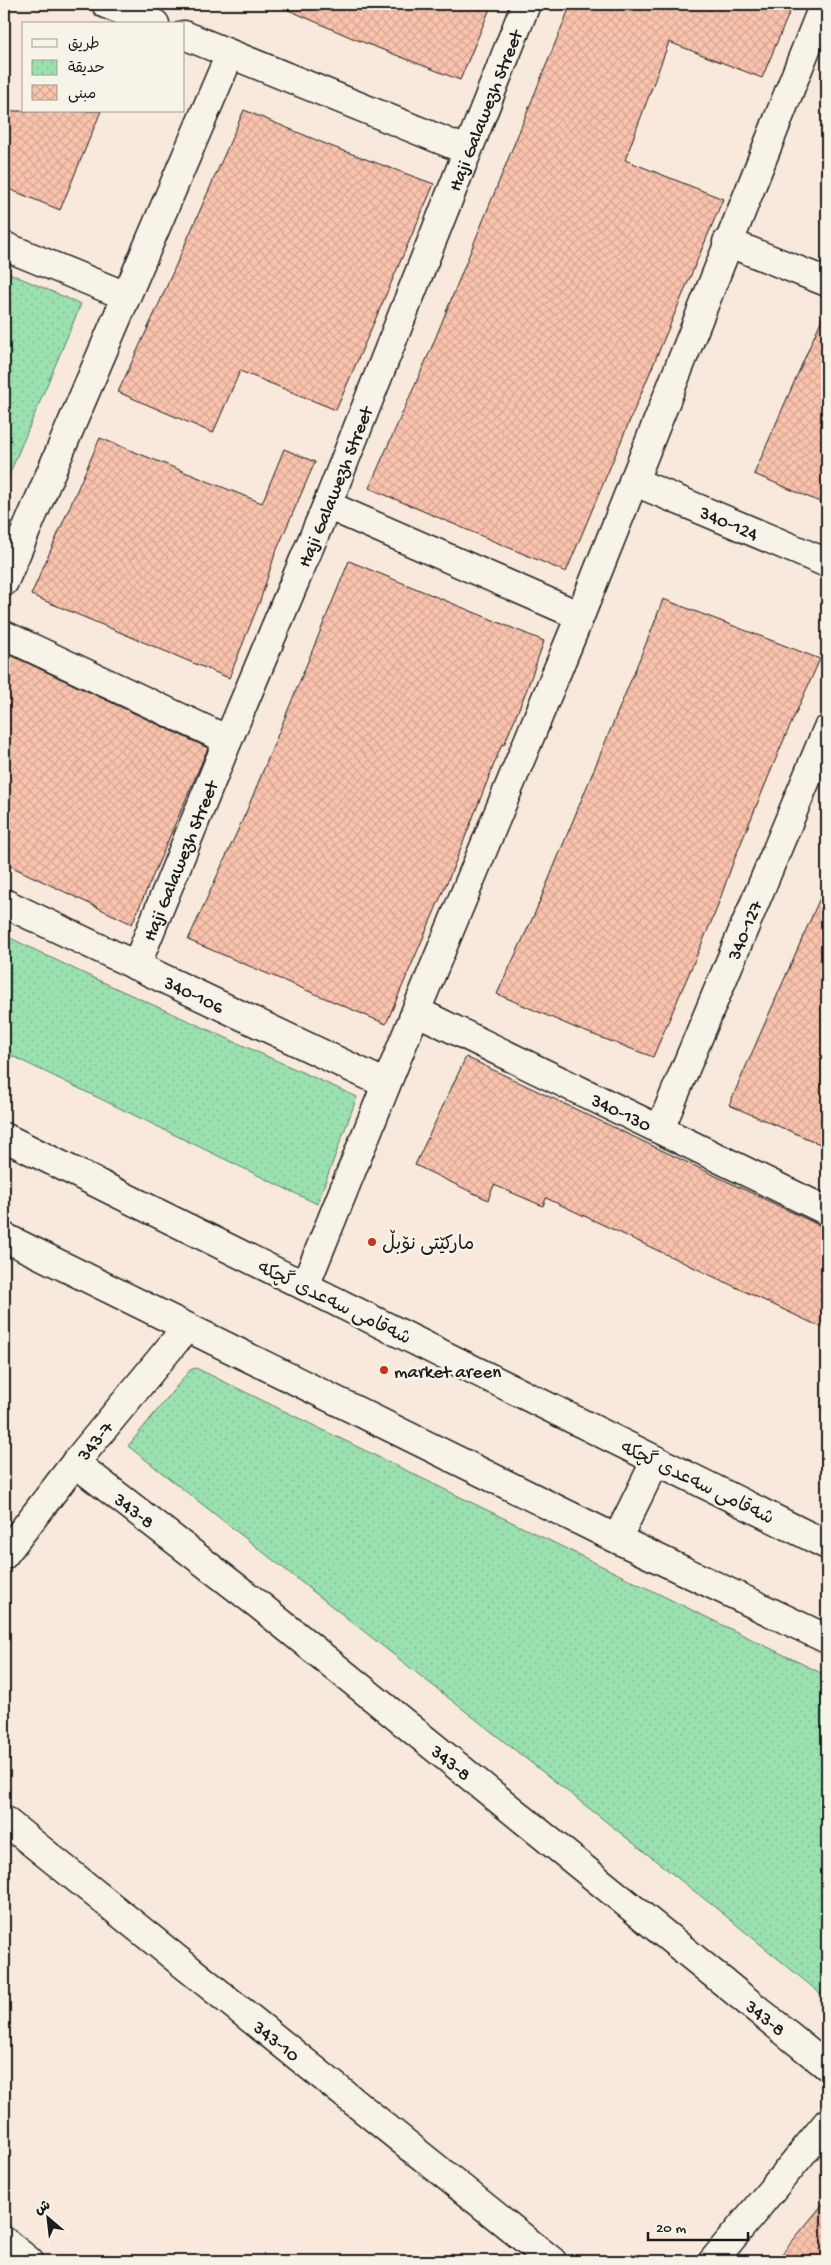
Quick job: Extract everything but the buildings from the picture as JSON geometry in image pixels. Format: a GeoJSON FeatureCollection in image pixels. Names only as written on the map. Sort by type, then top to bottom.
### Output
{"type":"FeatureCollection","features":[{"type":"Feature","properties":{"kind":"street"},"geometry":{"type":"LineString","coordinates":[[106,4],[150,22]]}},
{"type":"Feature","properties":{"kind":"street","name":"Haji Galawezh Street"},"geometry":{"type":"LineString","coordinates":[[136,966],[228,740],[327,505],[466,150],[526,4]]}},
{"type":"Feature","properties":{"kind":"street"},"geometry":{"type":"LineString","coordinates":[[304,1286],[580,616],[727,242],[824,4]]}},
{"type":"Feature","properties":{"kind":"street"},"geometry":{"type":"LineString","coordinates":[[185,36],[466,150]]}},
{"type":"Feature","properties":{"kind":"street"},"geometry":{"type":"LineString","coordinates":[[4,582],[230,54]]}},
{"type":"Feature","properties":{"kind":"street"},"geometry":{"type":"LineString","coordinates":[[727,242],[827,282]]}},
{"type":"Feature","properties":{"kind":"street"},"geometry":{"type":"LineString","coordinates":[[4,246],[126,296]]}},
{"type":"Feature","properties":{"kind":"street","name":"340-124"},"geometry":{"type":"LineString","coordinates":[[633,480],[827,563]]}},
{"type":"Feature","properties":{"kind":"street"},"geometry":{"type":"LineString","coordinates":[[327,505],[580,616]]}},
{"type":"Feature","properties":{"kind":"street"},"geometry":{"type":"LineString","coordinates":[[4,635],[228,740]]}},
{"type":"Feature","properties":{"kind":"street","name":"340-127"},"geometry":{"type":"LineString","coordinates":[[660,1129],[827,730]]}},
{"type":"Feature","properties":{"kind":"street","name":"340-106"},"geometry":{"type":"LineString","coordinates":[[4,903],[386,1084]]}},
{"type":"Feature","properties":{"kind":"street","name":"340-130"},"geometry":{"type":"LineString","coordinates":[[416,1011],[827,1210]]}},
{"type":"Feature","properties":{"kind":"street","name":"شەقامی سەعدی گچکە"},"geometry":{"type":"LineString","coordinates":[[4,1137],[827,1545]]}},
{"type":"Feature","properties":{"kind":"street"},"geometry":{"type":"LineString","coordinates":[[4,1237],[617,1539],[827,1639]]}},
{"type":"Feature","properties":{"kind":"street","name":"343-7"},"geometry":{"type":"LineString","coordinates":[[4,1556],[75,1463],[187,1327]]}},
{"type":"Feature","properties":{"kind":"street"},"geometry":{"type":"LineString","coordinates":[[617,1539],[656,1460]]}},
{"type":"Feature","properties":{"kind":"street","name":"343-8"},"geometry":{"type":"LineString","coordinates":[[75,1463],[258,1604],[827,2066]]}},
{"type":"Feature","properties":{"kind":"street","name":"343-10"},"geometry":{"type":"LineString","coordinates":[[4,1820],[552,2261]]}},
{"type":"Feature","properties":{"kind":"street"},"geometry":{"type":"LineString","coordinates":[[713,2261],[827,2123]]}},
{"type":"Feature","properties":{"kind":"street"},"geometry":{"type":"LineString","coordinates":[[4,2241],[29,2261]]}},
{"type":"Feature","properties":{"kind":"green space"},"geometry":{"type":"Polygon","coordinates":[[[4,271],[81,304],[4,487],[4,271]]]}},
{"type":"Feature","properties":{"kind":"green space"},"geometry":{"type":"Polygon","coordinates":[[[4,935],[87,975],[357,1097],[317,1204],[4,1052],[4,935]]]}},
{"type":"Feature","properties":{"kind":"green space"},"geometry":{"type":"Polygon","coordinates":[[[196,1368],[827,1676],[827,1999],[721,1912],[128,1446],[190,1370],[196,1368]]]}},
{"type":"Feature","properties":{"kind":"place","name":"مارکێتی نۆبڵ"},"geometry":{"type":"Point","coordinates":[372,1242]}},
{"type":"Feature","properties":{"kind":"place","name":"market areen"},"geometry":{"type":"Point","coordinates":[384,1370]}}]}
